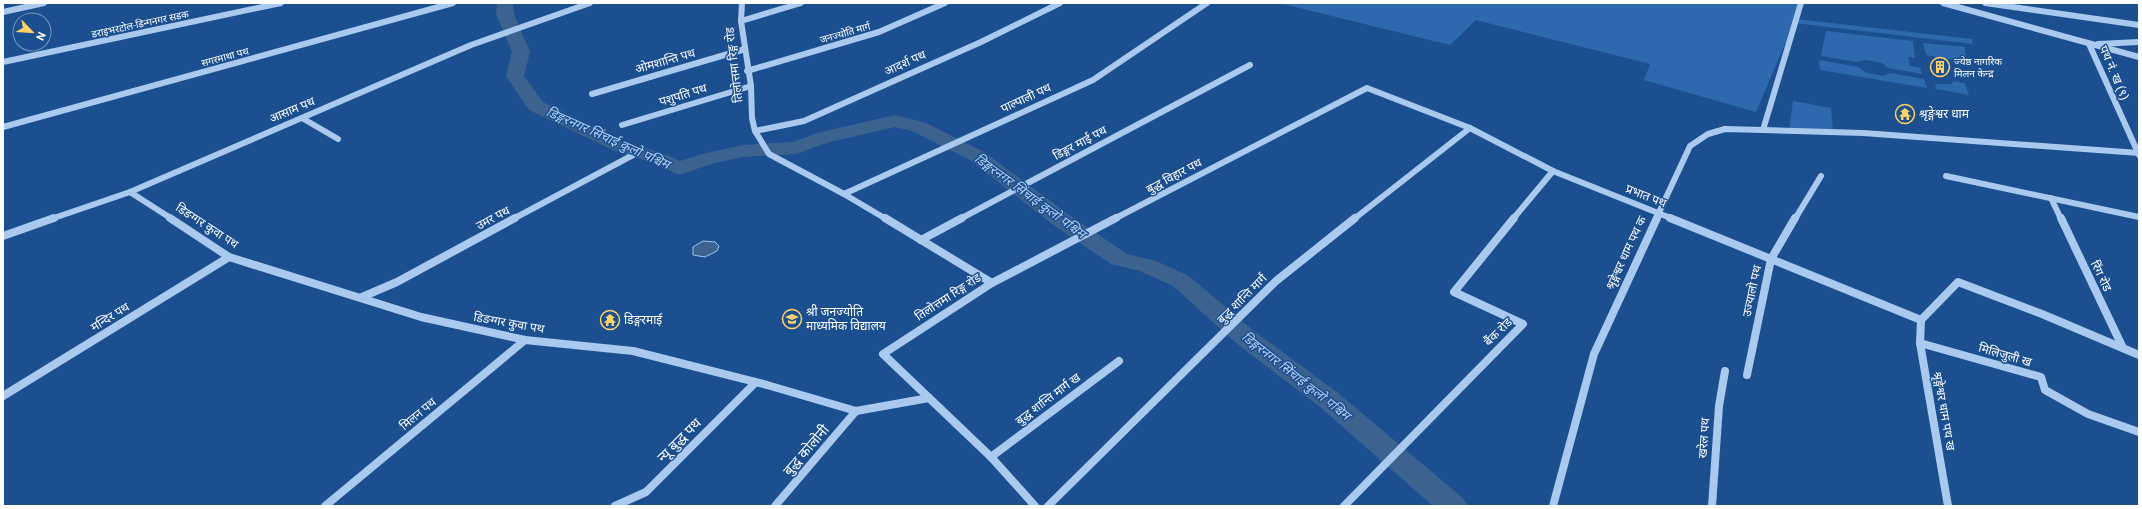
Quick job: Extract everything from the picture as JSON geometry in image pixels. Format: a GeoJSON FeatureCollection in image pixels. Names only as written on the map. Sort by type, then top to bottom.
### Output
{"type":"FeatureCollection","features":[{"type":"Feature","properties":{"kind":"street"},"geometry":{"type":"LineString","coordinates":[[3,12],[44,3]]}},
{"type":"Feature","properties":{"kind":"street","name":"डराइभरटोल-डिन्गनगर सडक"},"geometry":{"type":"LineString","coordinates":[[3,62],[281,3]]}},
{"type":"Feature","properties":{"kind":"street","name":"सगरमाथा पथ"},"geometry":{"type":"LineString","coordinates":[[3,127],[453,3]]}},
{"type":"Feature","properties":{"kind":"street","name":"आसाम पथ"},"geometry":{"type":"LineString","coordinates":[[3,236],[130,192],[470,45],[590,3]]}},
{"type":"Feature","properties":{"kind":"street","name":"तिलोत्तमा रिङ्ग रोड"},"geometry":{"type":"LineString","coordinates":[[742,3],[741,21],[747,71],[751,86],[752,118],[755,130],[769,154],[844,194],[992,283],[883,354],[991,457],[1035,506]]}},
{"type":"Feature","properties":{"kind":"street"},"geometry":{"type":"LineString","coordinates":[[741,21],[801,3]]}},
{"type":"Feature","properties":{"kind":"street","name":"जनज्योति मार्ग"},"geometry":{"type":"LineString","coordinates":[[747,71],[880,32],[945,3]]}},
{"type":"Feature","properties":{"kind":"street","name":"आदर्श पथ"},"geometry":{"type":"LineString","coordinates":[[755,130],[804,121],[981,42],[1060,3]]}},
{"type":"Feature","properties":{"kind":"street","name":"पाल्पाली पथ"},"geometry":{"type":"LineString","coordinates":[[844,194],[1093,80],[1207,3]]}},
{"type":"Feature","properties":{"kind":"street"},"geometry":{"type":"LineString","coordinates":[[1763,130],[1801,3]]}},
{"type":"Feature","properties":{"kind":"street"},"geometry":{"type":"LineString","coordinates":[[1942,3],[2139,57]]}},
{"type":"Feature","properties":{"kind":"street"},"geometry":{"type":"LineString","coordinates":[[1985,3],[2139,25]]}},
{"type":"Feature","properties":{"kind":"street"},"geometry":{"type":"LineString","coordinates":[[2090,44],[2139,42]]}},
{"type":"Feature","properties":{"kind":"street","name":"पथ नं. ख (९)"},"geometry":{"type":"LineString","coordinates":[[2090,44],[2139,154]]}},
{"type":"Feature","properties":{"kind":"street","name":"ओमशान्ति पथ"},"geometry":{"type":"LineString","coordinates":[[592,94],[745,49]]}},
{"type":"Feature","properties":{"kind":"street","name":"डिङ्गर माई पथ"},"geometry":{"type":"LineString","coordinates":[[921,240],[1250,65]]}},
{"type":"Feature","properties":{"kind":"street","name":"पशुपति पथ"},"geometry":{"type":"LineString","coordinates":[[622,125],[751,86]]}},
{"type":"Feature","properties":{"kind":"street","name":"प्रभात पथ"},"geometry":{"type":"LineString","coordinates":[[1367,88],[1470,128],[1553,171],[1921,320]]}},
{"type":"Feature","properties":{"kind":"street","name":"बुद्ध विहार पथ"},"geometry":{"type":"LineString","coordinates":[[992,283],[1367,88]]}},
{"type":"Feature","properties":{"kind":"street"},"geometry":{"type":"LineString","coordinates":[[302,118],[338,139]]}},
{"type":"Feature","properties":{"kind":"street","name":"श्रृङ्गेश्वर धाम पथ क"},"geometry":{"type":"LineString","coordinates":[[1553,506],[1594,354],[1690,146],[1704,134],[1730,127],[1763,130],[1863,133],[2139,154]]}},
{"type":"Feature","properties":{"kind":"street","name":"बुद्ध शान्ति मार्ग"},"geometry":{"type":"LineString","coordinates":[[1048,506],[1276,282],[1470,128]]}},
{"type":"Feature","properties":{"kind":"street","name":"उमर पथ"},"geometry":{"type":"LineString","coordinates":[[362,298],[397,282],[633,155]]}},
{"type":"Feature","properties":{"kind":"street","name":"बैंक रोड"},"geometry":{"type":"LineString","coordinates":[[1344,506],[1391,456],[1523,324],[1454,292],[1553,171]]}},
{"type":"Feature","properties":{"kind":"street","name":"उज्यालो पथ"},"geometry":{"type":"LineString","coordinates":[[1747,375],[1771,259],[1821,176]]}},
{"type":"Feature","properties":{"kind":"street"},"geometry":{"type":"LineString","coordinates":[[1946,176],[2139,217]]}},
{"type":"Feature","properties":{"kind":"street","name":"डिङग्गर कुवा पथ"},"geometry":{"type":"LineString","coordinates":[[130,192],[229,257],[421,317],[525,340],[633,351],[856,411],[929,398]]}},
{"type":"Feature","properties":{"kind":"street","name":"रिंग रोड"},"geometry":{"type":"LineString","coordinates":[[2051,198],[2123,348]]}},
{"type":"Feature","properties":{"kind":"street","name":"मन्दिर पथ"},"geometry":{"type":"LineString","coordinates":[[3,396],[229,257]]}},
{"type":"Feature","properties":{"kind":"street"},"geometry":{"type":"LineString","coordinates":[[1921,320],[1958,282],[2042,314],[2139,355]]}},
{"type":"Feature","properties":{"kind":"street","name":"श्रृङ्गेश्वर धाम पथ ख"},"geometry":{"type":"LineString","coordinates":[[1921,320],[1920,343],[1948,506]]}},
{"type":"Feature","properties":{"kind":"street","name":"मिलन पथ"},"geometry":{"type":"LineString","coordinates":[[325,506],[525,340]]}},
{"type":"Feature","properties":{"kind":"street","name":"मिलिजुली ख"},"geometry":{"type":"LineString","coordinates":[[1920,343],[2040,377],[2045,390],[2088,414],[2139,432]]}},
{"type":"Feature","properties":{"kind":"street","name":"बुद्ध शान्ति मार्ग ख"},"geometry":{"type":"LineString","coordinates":[[991,457],[1119,361]]}},
{"type":"Feature","properties":{"kind":"street","name":"खरेल पथ"},"geometry":{"type":"LineString","coordinates":[[1712,506],[1719,406],[1725,371]]}},
{"type":"Feature","properties":{"kind":"street","name":"न्यू बुद्ध पथ"},"geometry":{"type":"LineString","coordinates":[[615,506],[646,492],[755,383]]}},
{"type":"Feature","properties":{"kind":"street","name":"बुद्ध कोलोनी"},"geometry":{"type":"LineString","coordinates":[[775,506],[856,411]]}},
{"type":"Feature","properties":{"kind":"shaded area"},"geometry":{"type":"Polygon","coordinates":[[[1279,3],[1801,3],[1796,19],[1972,39],[1973,44],[1794,23],[1756,112],[1644,80],[1650,64],[1476,20],[1450,45],[1279,3]]]}},
{"type":"Feature","properties":{"kind":"shaded area"},"geometry":{"type":"Polygon","coordinates":[[[1826,31],[1913,41],[1915,58],[1908,57],[1910,66],[1920,68],[1922,74],[1888,68],[1882,63],[1866,60],[1857,62],[1821,56],[1826,31]]]}},
{"type":"Feature","properties":{"kind":"shaded area"},"geometry":{"type":"Polygon","coordinates":[[[1923,43],[1965,47],[1966,62],[1926,55],[1923,43]]]}},
{"type":"Feature","properties":{"kind":"shaded area"},"geometry":{"type":"Polygon","coordinates":[[[1819,60],[1858,67],[1867,73],[1883,76],[1890,73],[1924,79],[1927,88],[1820,70],[1819,60]]]}},
{"type":"Feature","properties":{"kind":"shaded area"},"geometry":{"type":"Polygon","coordinates":[[[1953,81],[1965,83],[1969,95],[1936,89],[1935,84],[1952,84],[1953,81]]]}},
{"type":"Feature","properties":{"kind":"shaded area"},"geometry":{"type":"Polygon","coordinates":[[[1793,101],[1831,108],[1833,132],[1789,130],[1793,101]]]}},
{"type":"Feature","properties":{"kind":"shaded area"},"geometry":{"type":"Polygon","coordinates":[[[703,241],[715,242],[719,246],[717,251],[705,257],[693,255],[693,247],[703,241]]]}},
{"type":"Feature","properties":{"kind":"waterway","name":"डिङ्गरनगर सिंचाई कुलो पश्चिम"},"geometry":{"type":"LineString","coordinates":[[505,3],[505,14],[521,52],[515,76],[536,106],[622,147],[660,159],[679,169],[709,158],[743,151],[796,148],[824,137],[895,121],[919,127],[977,156],[1060,219],[1119,259],[1148,266],[1181,281],[1245,337],[1329,400],[1453,506]]}},
{"type":"Feature","properties":{"kind":"place","name":"ज्येष्ठ नागरिक मिलन केन्द्र"},"geometry":{"type":"Point","coordinates":[1940,67]}},
{"type":"Feature","properties":{"kind":"place","name":"श्रृङ्गेश्वर धाम"},"geometry":{"type":"Point","coordinates":[1905,114]}},
{"type":"Feature","properties":{"kind":"place","name":"श्री जनज्योति माध्यमिक विद्यालय"},"geometry":{"type":"Point","coordinates":[792,319]}},
{"type":"Feature","properties":{"kind":"place","name":"डिङ्गरमाई"},"geometry":{"type":"Point","coordinates":[610,320]}}]}
